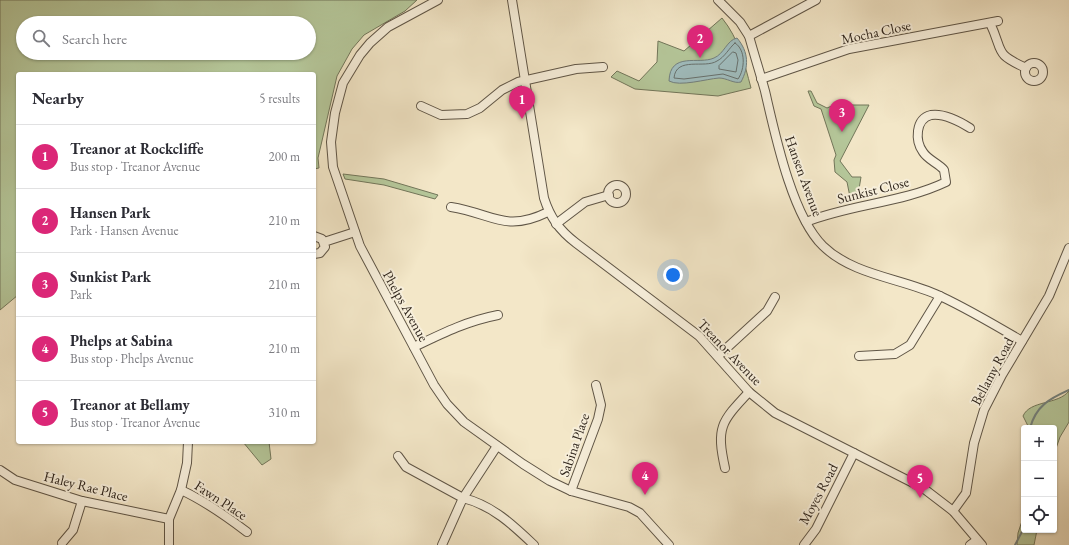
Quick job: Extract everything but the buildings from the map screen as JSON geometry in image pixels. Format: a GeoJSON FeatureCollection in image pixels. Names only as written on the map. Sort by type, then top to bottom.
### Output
{"type":"FeatureCollection","features":[{"type":"Feature","properties":{"kind":"street","name":"Phelps Avenue"},"geometry":{"type":"LineString","coordinates":[[438,0],[381,33],[360,55],[343,83],[335,113],[331,150],[333,167],[355,232],[370,268],[447,404],[464,422],[550,481],[572,491],[629,507],[640,513],[669,545]]}},
{"type":"Feature","properties":{"kind":"street","name":"Treanor Avenue"},"geometry":{"type":"LineString","coordinates":[[512,0],[544,198],[548,212],[564,234],[699,336],[749,392],[775,413],[923,488],[953,511],[977,543]]}},
{"type":"Feature","properties":{"kind":"street","name":"Hansen Avenue"},"geometry":{"type":"LineString","coordinates":[[718,0],[735,17],[749,36],[778,144],[797,202],[806,222],[823,246],[836,256],[856,267],[940,296],[1022,341]]}},
{"type":"Feature","properties":{"kind":"street"},"geometry":{"type":"LineString","coordinates":[[749,36],[816,0]]}},
{"type":"Feature","properties":{"kind":"street","name":"Mocha Close"},"geometry":{"type":"LineString","coordinates":[[761,78],[849,49],[994,22],[1002,55],[1026,68]]}},
{"type":"Feature","properties":{"kind":"street"},"geometry":{"type":"LineString","coordinates":[[421,106],[441,115],[467,114],[480,108],[502,90],[524,81],[576,69],[603,67]]}},
{"type":"Feature","properties":{"kind":"street","name":"Sunkist Close"},"geometry":{"type":"LineString","coordinates":[[806,222],[858,206],[929,190],[946,182],[944,170],[923,152],[918,143],[917,131],[922,121],[931,115],[943,116],[958,121],[970,128]]}},
{"type":"Feature","properties":{"kind":"street"},"geometry":{"type":"LineString","coordinates":[[556,224],[585,202],[608,195]]}},
{"type":"Feature","properties":{"kind":"street"},"geometry":{"type":"LineString","coordinates":[[451,207],[513,223],[530,220],[548,212]]}},
{"type":"Feature","properties":{"kind":"street"},"geometry":{"type":"LineString","coordinates":[[324,242],[355,232]]}},
{"type":"Feature","properties":{"kind":"street"},"geometry":{"type":"LineString","coordinates":[[316,236],[319,236],[324,242],[323,250],[320,253],[316,254]]}},
{"type":"Feature","properties":{"kind":"street","name":"Bellamy Road"},"geometry":{"type":"LineString","coordinates":[[953,511],[966,493],[974,443],[984,410],[1049,296],[1069,248]]}},
{"type":"Feature","properties":{"kind":"street"},"geometry":{"type":"LineString","coordinates":[[859,356],[895,354],[910,345],[940,296]]}},
{"type":"Feature","properties":{"kind":"street"},"geometry":{"type":"LineString","coordinates":[[718,356],[767,311],[775,297]]}},
{"type":"Feature","properties":{"kind":"street"},"geometry":{"type":"LineString","coordinates":[[414,347],[459,325],[475,319],[498,315]]}},
{"type":"Feature","properties":{"kind":"street","name":"Sabina Place"},"geometry":{"type":"LineString","coordinates":[[572,491],[598,419],[600,405],[596,385]]}},
{"type":"Feature","properties":{"kind":"street"},"geometry":{"type":"LineString","coordinates":[[725,468],[720,447],[720,434],[723,424],[729,414],[749,392]]}},
{"type":"Feature","properties":{"kind":"street"},"geometry":{"type":"LineString","coordinates":[[169,545],[169,519],[181,490],[187,463],[188,444]]}},
{"type":"Feature","properties":{"kind":"street"},"geometry":{"type":"LineString","coordinates":[[442,545],[463,498],[497,446]]}},
{"type":"Feature","properties":{"kind":"street","name":"Moyes Road"},"geometry":{"type":"LineString","coordinates":[[804,545],[816,529],[854,453]]}},
{"type":"Feature","properties":{"kind":"street"},"geometry":{"type":"LineString","coordinates":[[398,456],[406,467],[463,498],[477,502],[503,517],[534,545]]}},
{"type":"Feature","properties":{"kind":"street","name":"Haley Rae Place"},"geometry":{"type":"LineString","coordinates":[[0,470],[15,480],[82,501],[169,519]]}},
{"type":"Feature","properties":{"kind":"street","name":"Fawn Place"},"geometry":{"type":"LineString","coordinates":[[181,490],[200,498],[247,532]]}},
{"type":"Feature","properties":{"kind":"street"},"geometry":{"type":"LineString","coordinates":[[62,543],[73,530],[82,501]]}},
{"type":"Feature","properties":{"kind":"green space"},"geometry":{"type":"Polygon","coordinates":[[[0,0],[417,0],[405,11],[364,35],[352,49],[337,76],[318,158],[319,168],[316,169],[316,72],[16,72],[16,297],[0,310],[0,0]]]}},
{"type":"Feature","properties":{"kind":"green space"},"geometry":{"type":"Polygon","coordinates":[[[722,18],[733,34],[737,43],[751,88],[718,96],[635,89],[611,77],[617,71],[639,81],[657,62],[658,41],[684,51],[722,18]]]}},
{"type":"Feature","properties":{"kind":"green space"},"geometry":{"type":"Polygon","coordinates":[[[808,91],[811,91],[817,103],[827,108],[834,105],[869,105],[840,161],[852,177],[861,177],[858,195],[850,197],[847,182],[835,172],[834,160],[836,155],[821,109],[814,106],[808,91]]]}},
{"type":"Feature","properties":{"kind":"green space"},"geometry":{"type":"Polygon","coordinates":[[[343,174],[384,179],[438,195],[435,199],[384,185],[345,179],[343,174]]]}},
{"type":"Feature","properties":{"kind":"green space"},"geometry":{"type":"Polygon","coordinates":[[[1069,391],[1069,422],[1057,446],[1057,425],[1028,425],[1023,416],[1032,407],[1058,399],[1069,391]]]}},
{"type":"Feature","properties":{"kind":"green space"},"geometry":{"type":"Polygon","coordinates":[[[245,444],[269,444],[271,459],[262,465],[245,444]]]}},
{"type":"Feature","properties":{"kind":"green space"},"geometry":{"type":"Polygon","coordinates":[[[1021,524],[1021,533],[1036,533],[1034,545],[1017,545],[1018,533],[1021,524]]]}},
{"type":"Feature","properties":{"kind":"water"},"geometry":{"type":"Polygon","coordinates":[[[737,38],[746,54],[745,71],[741,82],[719,78],[686,83],[674,83],[669,81],[674,66],[680,62],[708,60],[714,58],[731,41],[737,38]]]}},
{"type":"Feature","properties":{"kind":"waterway"},"geometry":{"type":"LineString","coordinates":[[1031,425],[1036,414],[1044,404],[1069,390]]}},
{"type":"Feature","properties":{"kind":"waterway"},"geometry":{"type":"LineString","coordinates":[[1015,545],[1021,533]]}},
{"type":"Feature","properties":{"kind":"place","name":"Hansen Park"},"geometry":{"type":"Point","coordinates":[700,58]}},
{"type":"Feature","properties":{"kind":"place","name":"Treanor at Rockcliffe"},"geometry":{"type":"Point","coordinates":[522,119]}},
{"type":"Feature","properties":{"kind":"place","name":"Sunkist Park"},"geometry":{"type":"Point","coordinates":[842,132]}},
{"type":"Feature","properties":{"kind":"place","name":"Phelps at Sabina"},"geometry":{"type":"Point","coordinates":[645,495]}},
{"type":"Feature","properties":{"kind":"place","name":"Treanor at Bellamy"},"geometry":{"type":"Point","coordinates":[920,498]}}]}
